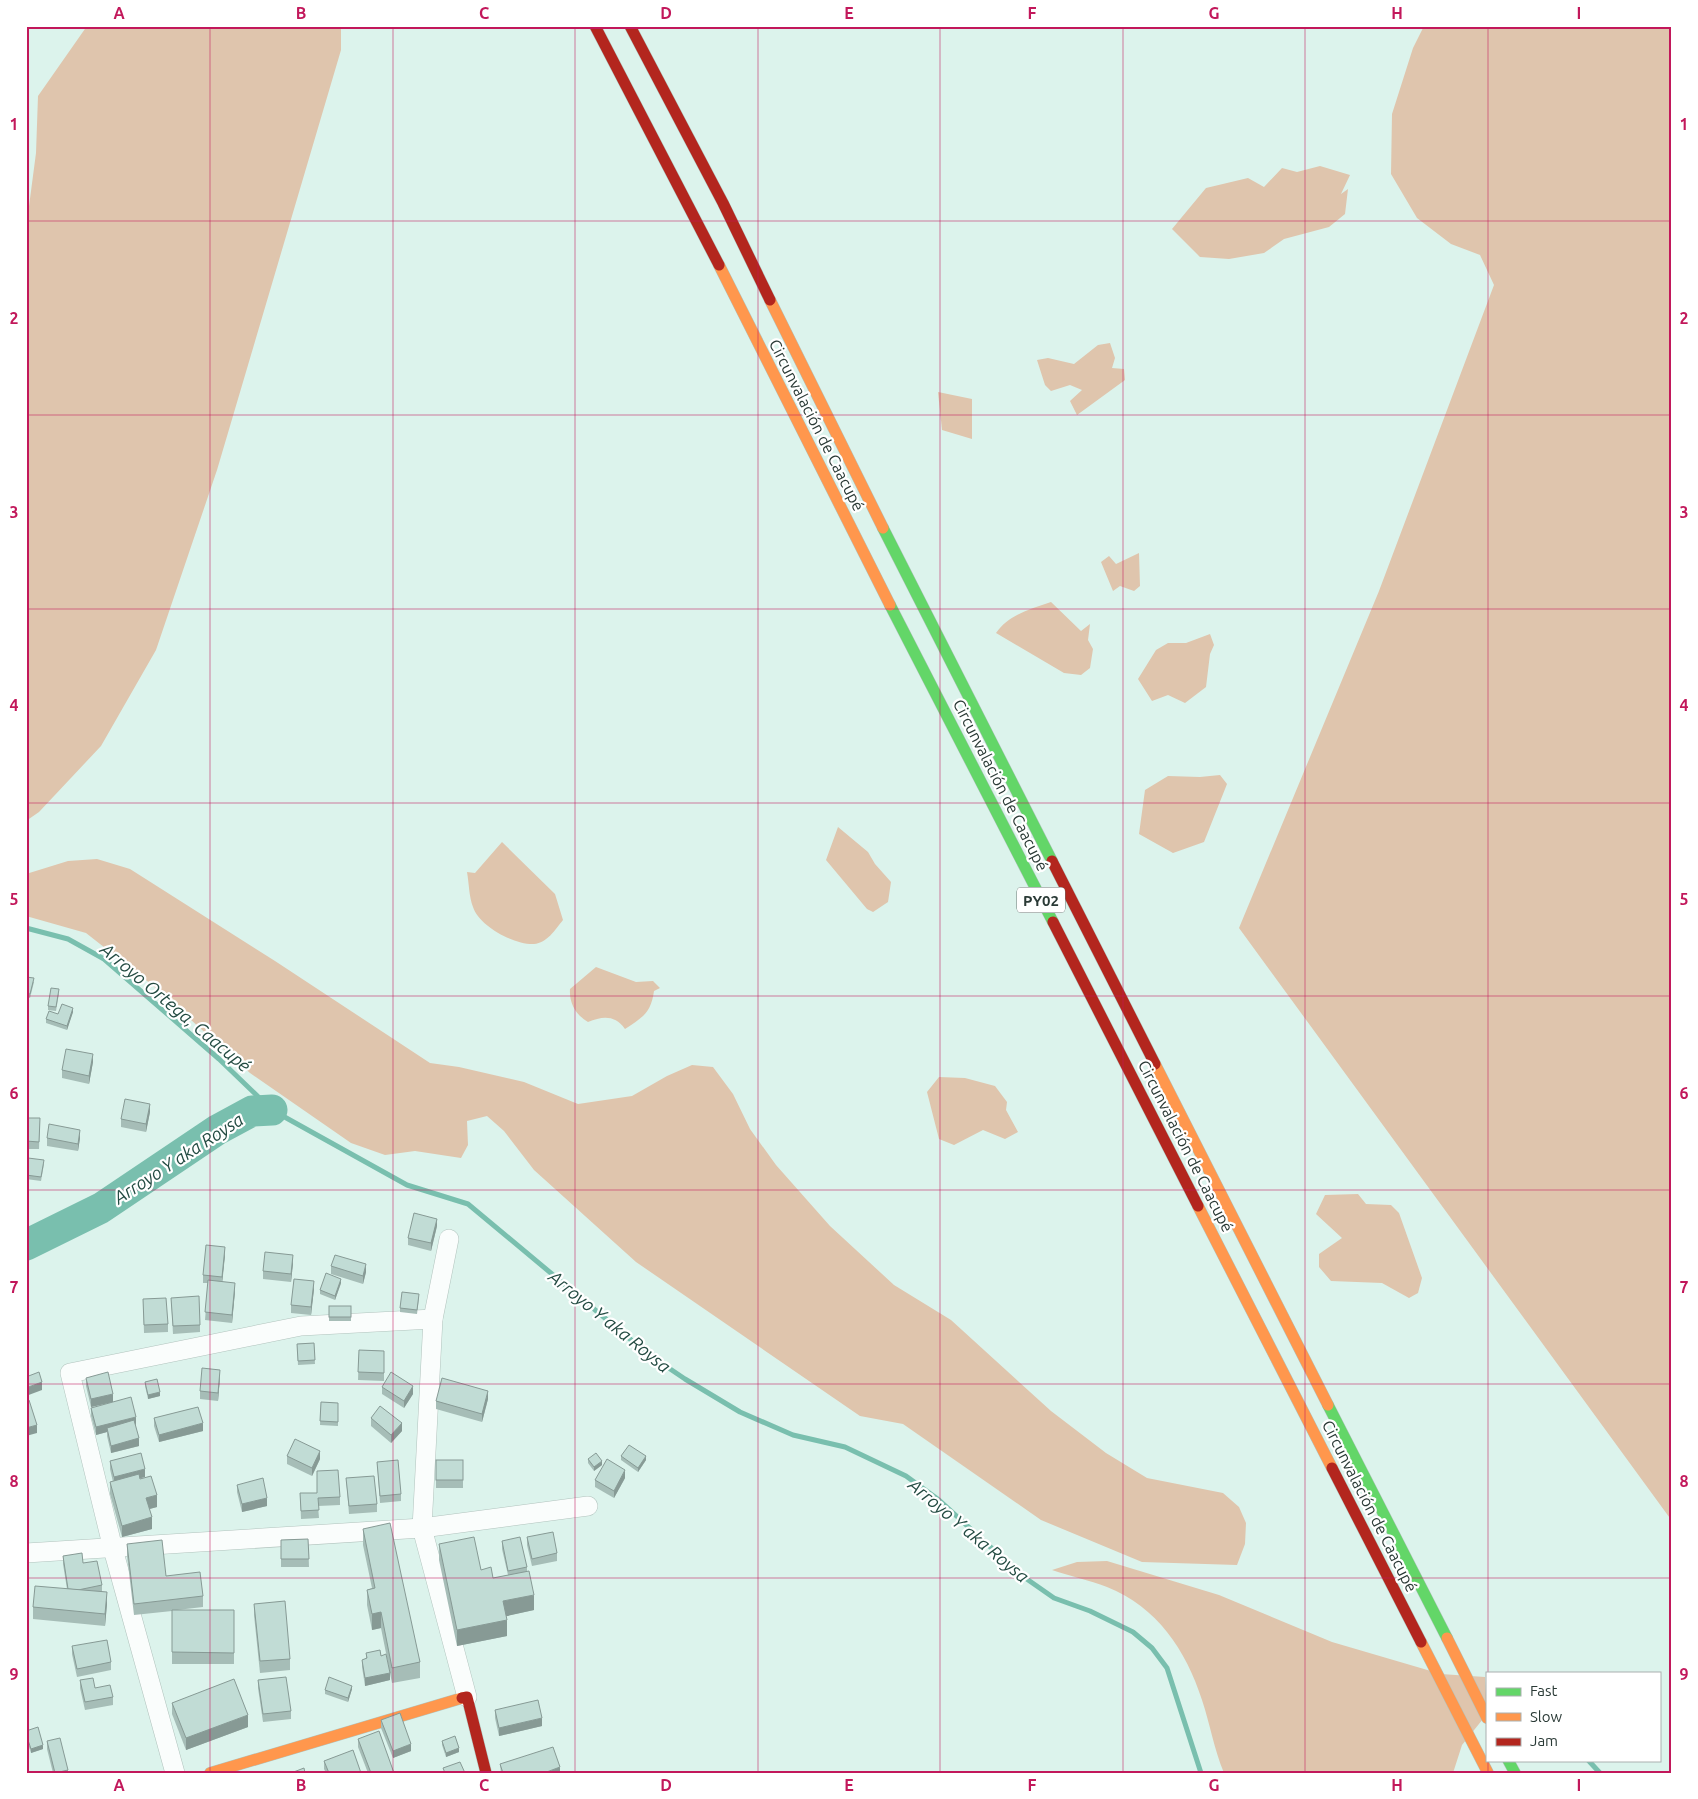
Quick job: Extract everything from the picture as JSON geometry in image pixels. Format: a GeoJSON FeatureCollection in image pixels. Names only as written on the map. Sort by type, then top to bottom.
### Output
{"type":"FeatureCollection","features":[{"type":"Feature","properties":{"kind":"main road","name":"Circunvalación de Caacupé"},"geometry":{"type":"LineString","coordinates":[[595,26],[678,183],[785,399],[1488,1773]]}},
{"type":"Feature","properties":{"kind":"main road","name":"Circunvalación de Caacupé"},"geometry":{"type":"LineString","coordinates":[[630,26],[723,203],[844,449],[1486,1716]]}},
{"type":"Feature","properties":{"kind":"main road"},"geometry":{"type":"LineString","coordinates":[[691,115],[717,175],[723,203]]}},
{"type":"Feature","properties":{"kind":"main road"},"geometry":{"type":"LineString","coordinates":[[210,1773],[467,1697],[486,1773]]}},
{"type":"Feature","properties":{"kind":"street"},"geometry":{"type":"LineString","coordinates":[[449,1239],[433,1319],[422,1528],[467,1697]]}},
{"type":"Feature","properties":{"kind":"street"},"geometry":{"type":"LineString","coordinates":[[175,1773],[113,1549],[70,1373],[301,1326],[433,1319]]}},
{"type":"Feature","properties":{"kind":"street"},"geometry":{"type":"LineString","coordinates":[[26,1553],[422,1528],[588,1506]]}},
{"type":"Feature","properties":{"kind":"shaded area"},"geometry":{"type":"Polygon","coordinates":[[[87,26],[341,26],[341,50],[217,470],[156,650],[101,746],[39,812],[26,821],[26,229],[36,153],[38,96],[87,26]]]}},
{"type":"Feature","properties":{"kind":"shaded area"},"geometry":{"type":"Polygon","coordinates":[[[1424,26],[1672,26],[1672,1521],[1239,928],[1379,591],[1494,285],[1480,255],[1451,244],[1417,218],[1391,174],[1392,114],[1413,48],[1424,26]]]}},
{"type":"Feature","properties":{"kind":"shaded area"},"geometry":{"type":"Polygon","coordinates":[[[1320,166],[1350,175],[1341,194],[1348,189],[1345,214],[1329,227],[1284,239],[1264,253],[1229,259],[1200,257],[1172,229],[1206,188],[1248,178],[1264,187],[1282,168],[1297,172],[1320,166]]]}},
{"type":"Feature","properties":{"kind":"shaded area"},"geometry":{"type":"Polygon","coordinates":[[[1110,343],[1115,358],[1112,368],[1124,369],[1125,380],[1077,415],[1070,401],[1082,390],[1070,385],[1051,391],[1045,385],[1037,360],[1048,358],[1074,364],[1098,345],[1110,343]]]}},
{"type":"Feature","properties":{"kind":"shaded area"},"geometry":{"type":"Polygon","coordinates":[[[938,392],[972,399],[972,439],[942,430],[938,392]]]}},
{"type":"Feature","properties":{"kind":"shaded area"},"geometry":{"type":"Polygon","coordinates":[[[1139,553],[1140,586],[1134,591],[1120,586],[1113,591],[1101,562],[1109,556],[1116,564],[1139,553]]]}},
{"type":"Feature","properties":{"kind":"shaded area"},"geometry":{"type":"Polygon","coordinates":[[[1051,602],[1081,631],[1090,624],[1088,640],[1093,649],[1090,668],[1081,675],[1064,673],[996,633],[1001,626],[1014,617],[1051,602]]]}},
{"type":"Feature","properties":{"kind":"shaded area"},"geometry":{"type":"Polygon","coordinates":[[[1210,634],[1214,645],[1210,654],[1206,687],[1185,703],[1168,695],[1152,701],[1138,679],[1156,650],[1168,643],[1186,643],[1210,634]]]}},
{"type":"Feature","properties":{"kind":"shaded area"},"geometry":{"type":"Polygon","coordinates":[[[1220,775],[1227,784],[1204,842],[1173,853],[1139,834],[1145,790],[1168,776],[1200,777],[1220,775]]]}},
{"type":"Feature","properties":{"kind":"shaded area"},"geometry":{"type":"Polygon","coordinates":[[[838,827],[868,852],[875,864],[891,882],[888,902],[873,912],[867,909],[826,860],[838,827]]]}},
{"type":"Feature","properties":{"kind":"shaded area"},"geometry":{"type":"Polygon","coordinates":[[[502,842],[555,894],[563,920],[550,935],[539,943],[526,943],[507,938],[482,921],[473,907],[467,872],[475,873],[502,842]]]}},
{"type":"Feature","properties":{"kind":"shaded area"},"geometry":{"type":"Polygon","coordinates":[[[97,859],[130,869],[430,1063],[459,1067],[524,1082],[578,1104],[632,1096],[667,1076],[692,1065],[713,1067],[733,1094],[750,1129],[776,1165],[830,1226],[894,1285],[951,1320],[1051,1411],[1106,1453],[1147,1478],[1223,1493],[1239,1507],[1246,1523],[1245,1544],[1237,1565],[1142,1562],[1041,1520],[903,1424],[860,1416],[636,1262],[534,1170],[504,1131],[487,1116],[467,1121],[468,1145],[461,1158],[415,1151],[385,1155],[351,1143],[250,1073],[151,984],[86,933],[26,916],[26,874],[68,861],[97,859]]]}},
{"type":"Feature","properties":{"kind":"shaded area"},"geometry":{"type":"Polygon","coordinates":[[[596,967],[636,982],[653,981],[660,988],[654,991],[651,1005],[645,1014],[625,1029],[617,1021],[608,1018],[588,1022],[574,1008],[570,989],[596,967]]]}},
{"type":"Feature","properties":{"kind":"shaded area"},"geometry":{"type":"Polygon","coordinates":[[[939,1077],[965,1078],[995,1086],[1007,1102],[1006,1110],[1018,1132],[1005,1139],[983,1130],[954,1145],[939,1139],[927,1092],[939,1077]]]}},
{"type":"Feature","properties":{"kind":"shaded area"},"geometry":{"type":"Polygon","coordinates":[[[1358,1194],[1366,1204],[1391,1205],[1399,1213],[1422,1278],[1418,1293],[1409,1298],[1382,1283],[1331,1281],[1319,1267],[1319,1254],[1342,1238],[1316,1214],[1325,1195],[1358,1194]]]}},
{"type":"Feature","properties":{"kind":"shaded area"},"geometry":{"type":"Polygon","coordinates":[[[1107,1561],[1219,1595],[1332,1642],[1441,1674],[1485,1677],[1486,1715],[1462,1745],[1453,1773],[1224,1773],[1195,1682],[1187,1664],[1167,1632],[1141,1606],[1125,1596],[1107,1587],[1052,1570],[1077,1562],[1107,1561]]]}},
{"type":"Feature","properties":{"kind":"building"},"geometry":{"type":"Polygon","coordinates":[[[26,977],[34,978],[30,994],[26,994],[26,977]]]}},
{"type":"Feature","properties":{"kind":"building"},"geometry":{"type":"Polygon","coordinates":[[[51,988],[59,989],[56,1007],[48,1006],[51,988]]]}},
{"type":"Feature","properties":{"kind":"building"},"geometry":{"type":"Polygon","coordinates":[[[62,1004],[73,1008],[67,1026],[46,1019],[49,1011],[58,1014],[62,1004]]]}},
{"type":"Feature","properties":{"kind":"building"},"geometry":{"type":"Polygon","coordinates":[[[66,1049],[93,1054],[89,1076],[62,1070],[66,1049]]]}},
{"type":"Feature","properties":{"kind":"building"},"geometry":{"type":"Polygon","coordinates":[[[125,1099],[150,1104],[146,1124],[121,1119],[125,1099]]]}},
{"type":"Feature","properties":{"kind":"building"},"geometry":{"type":"Polygon","coordinates":[[[26,1118],[40,1118],[39,1142],[26,1141],[26,1118]]]}},
{"type":"Feature","properties":{"kind":"building"},"geometry":{"type":"Polygon","coordinates":[[[49,1124],[80,1130],[78,1144],[47,1138],[49,1124]]]}},
{"type":"Feature","properties":{"kind":"building"},"geometry":{"type":"Polygon","coordinates":[[[28,1158],[44,1160],[41,1177],[26,1175],[28,1158]]]}},
{"type":"Feature","properties":{"kind":"building"},"geometry":{"type":"Polygon","coordinates":[[[414,1213],[437,1219],[431,1243],[408,1238],[414,1213]]]}},
{"type":"Feature","properties":{"kind":"building"},"geometry":{"type":"Polygon","coordinates":[[[206,1245],[225,1247],[222,1277],[203,1275],[206,1245]]]}},
{"type":"Feature","properties":{"kind":"building"},"geometry":{"type":"Polygon","coordinates":[[[265,1252],[293,1255],[291,1274],[263,1271],[265,1252]]]}},
{"type":"Feature","properties":{"kind":"building"},"geometry":{"type":"Polygon","coordinates":[[[335,1255],[366,1264],[363,1276],[331,1266],[335,1255]]]}},
{"type":"Feature","properties":{"kind":"building"},"geometry":{"type":"Polygon","coordinates":[[[326,1273],[341,1279],[335,1296],[320,1290],[326,1273]]]}},
{"type":"Feature","properties":{"kind":"building"},"geometry":{"type":"Polygon","coordinates":[[[294,1279],[314,1281],[311,1307],[291,1305],[294,1279]]]}},
{"type":"Feature","properties":{"kind":"building"},"geometry":{"type":"Polygon","coordinates":[[[208,1280],[235,1283],[232,1315],[205,1312],[208,1280]]]}},
{"type":"Feature","properties":{"kind":"building"},"geometry":{"type":"Polygon","coordinates":[[[402,1292],[419,1294],[417,1310],[400,1308],[402,1292]]]}},
{"type":"Feature","properties":{"kind":"building"},"geometry":{"type":"Polygon","coordinates":[[[199,1296],[200,1325],[173,1326],[171,1298],[199,1296]]]}},
{"type":"Feature","properties":{"kind":"building"},"geometry":{"type":"Polygon","coordinates":[[[166,1298],[168,1324],[144,1325],[143,1299],[166,1298]]]}},
{"type":"Feature","properties":{"kind":"building"},"geometry":{"type":"Polygon","coordinates":[[[329,1306],[351,1306],[351,1317],[329,1317],[329,1306]]]}},
{"type":"Feature","properties":{"kind":"building"},"geometry":{"type":"Polygon","coordinates":[[[314,1343],[315,1360],[298,1361],[297,1344],[314,1343]]]}},
{"type":"Feature","properties":{"kind":"building"},"geometry":{"type":"Polygon","coordinates":[[[359,1350],[384,1351],[384,1373],[358,1372],[359,1350]]]}},
{"type":"Feature","properties":{"kind":"building"},"geometry":{"type":"Polygon","coordinates":[[[202,1368],[220,1370],[218,1393],[200,1391],[202,1368]]]}},
{"type":"Feature","properties":{"kind":"building"},"geometry":{"type":"Polygon","coordinates":[[[39,1372],[42,1382],[26,1388],[26,1377],[39,1372]]]}},
{"type":"Feature","properties":{"kind":"building"},"geometry":{"type":"Polygon","coordinates":[[[108,1372],[113,1394],[91,1399],[86,1378],[108,1372]]]}},
{"type":"Feature","properties":{"kind":"building"},"geometry":{"type":"Polygon","coordinates":[[[391,1372],[413,1386],[404,1401],[382,1387],[391,1372]]]}},
{"type":"Feature","properties":{"kind":"building"},"geometry":{"type":"Polygon","coordinates":[[[442,1378],[488,1391],[482,1414],[436,1401],[442,1378]]]}},
{"type":"Feature","properties":{"kind":"building"},"geometry":{"type":"Polygon","coordinates":[[[157,1379],[160,1392],[148,1395],[145,1382],[157,1379]]]}},
{"type":"Feature","properties":{"kind":"building"},"geometry":{"type":"Polygon","coordinates":[[[131,1397],[136,1417],[96,1427],[91,1408],[131,1397]]]}},
{"type":"Feature","properties":{"kind":"building"},"geometry":{"type":"Polygon","coordinates":[[[29,1400],[37,1425],[26,1428],[26,1401],[29,1400]]]}},
{"type":"Feature","properties":{"kind":"building"},"geometry":{"type":"Polygon","coordinates":[[[321,1402],[338,1403],[338,1422],[320,1421],[321,1402]]]}},
{"type":"Feature","properties":{"kind":"building"},"geometry":{"type":"Polygon","coordinates":[[[380,1406],[402,1423],[391,1435],[371,1418],[380,1406]]]}},
{"type":"Feature","properties":{"kind":"building"},"geometry":{"type":"Polygon","coordinates":[[[198,1407],[203,1423],[159,1435],[154,1418],[198,1407]]]}},
{"type":"Feature","properties":{"kind":"building"},"geometry":{"type":"Polygon","coordinates":[[[134,1420],[139,1438],[111,1446],[107,1428],[134,1420]]]}},
{"type":"Feature","properties":{"kind":"building"},"geometry":{"type":"Polygon","coordinates":[[[295,1439],[320,1451],[312,1468],[287,1456],[295,1439]]]}},
{"type":"Feature","properties":{"kind":"building"},"geometry":{"type":"Polygon","coordinates":[[[629,1445],[646,1456],[638,1468],[621,1456],[629,1445]]]}},
{"type":"Feature","properties":{"kind":"building"},"geometry":{"type":"Polygon","coordinates":[[[141,1453],[145,1469],[114,1477],[110,1461],[141,1453]]]}},
{"type":"Feature","properties":{"kind":"building"},"geometry":{"type":"Polygon","coordinates":[[[596,1453],[602,1461],[594,1467],[588,1459],[596,1453]]]}},
{"type":"Feature","properties":{"kind":"building"},"geometry":{"type":"Polygon","coordinates":[[[607,1459],[625,1470],[614,1491],[595,1480],[607,1459]]]}},
{"type":"Feature","properties":{"kind":"building"},"geometry":{"type":"Polygon","coordinates":[[[398,1460],[401,1494],[380,1496],[377,1462],[398,1460]]]}},
{"type":"Feature","properties":{"kind":"building"},"geometry":{"type":"Polygon","coordinates":[[[436,1460],[463,1460],[463,1480],[436,1480],[436,1460]]]}},
{"type":"Feature","properties":{"kind":"building"},"geometry":{"type":"Polygon","coordinates":[[[338,1470],[340,1497],[318,1498],[319,1510],[301,1511],[300,1493],[317,1493],[317,1471],[338,1470]]]}},
{"type":"Feature","properties":{"kind":"building"},"geometry":{"type":"Polygon","coordinates":[[[139,1474],[140,1479],[151,1476],[157,1495],[146,1498],[152,1517],[122,1526],[110,1482],[139,1474]]]}},
{"type":"Feature","properties":{"kind":"building"},"geometry":{"type":"Polygon","coordinates":[[[374,1476],[377,1504],[349,1506],[346,1478],[374,1476]]]}},
{"type":"Feature","properties":{"kind":"building"},"geometry":{"type":"Polygon","coordinates":[[[263,1478],[267,1498],[242,1504],[237,1485],[263,1478]]]}},
{"type":"Feature","properties":{"kind":"building"},"geometry":{"type":"Polygon","coordinates":[[[390,1523],[420,1662],[392,1668],[381,1612],[372,1614],[367,1590],[375,1588],[363,1529],[390,1523]]]}},
{"type":"Feature","properties":{"kind":"building"},"geometry":{"type":"Polygon","coordinates":[[[553,1532],[557,1553],[532,1559],[527,1537],[553,1532]]]}},
{"type":"Feature","properties":{"kind":"building"},"geometry":{"type":"Polygon","coordinates":[[[474,1537],[481,1570],[491,1567],[493,1578],[529,1571],[534,1595],[503,1601],[507,1620],[457,1630],[439,1544],[474,1537]]]}},
{"type":"Feature","properties":{"kind":"building"},"geometry":{"type":"Polygon","coordinates":[[[520,1537],[527,1567],[508,1571],[502,1541],[520,1537]]]}},
{"type":"Feature","properties":{"kind":"building"},"geometry":{"type":"Polygon","coordinates":[[[308,1539],[309,1559],[281,1559],[281,1540],[308,1539]]]}},
{"type":"Feature","properties":{"kind":"building"},"geometry":{"type":"Polygon","coordinates":[[[162,1540],[166,1576],[200,1572],[203,1596],[134,1604],[127,1544],[162,1540]]]}},
{"type":"Feature","properties":{"kind":"building"},"geometry":{"type":"Polygon","coordinates":[[[82,1553],[83,1563],[97,1561],[102,1585],[78,1590],[68,1589],[63,1556],[82,1553]]]}},
{"type":"Feature","properties":{"kind":"building"},"geometry":{"type":"Polygon","coordinates":[[[35,1586],[107,1592],[105,1614],[33,1607],[35,1586]]]}},
{"type":"Feature","properties":{"kind":"building"},"geometry":{"type":"Polygon","coordinates":[[[285,1601],[290,1659],[260,1661],[254,1604],[285,1601]]]}},
{"type":"Feature","properties":{"kind":"building"},"geometry":{"type":"Polygon","coordinates":[[[172,1610],[234,1610],[234,1653],[172,1652],[172,1610]]]}},
{"type":"Feature","properties":{"kind":"building"},"geometry":{"type":"Polygon","coordinates":[[[107,1640],[111,1662],[77,1669],[72,1646],[107,1640]]]}},
{"type":"Feature","properties":{"kind":"building"},"geometry":{"type":"Polygon","coordinates":[[[380,1650],[381,1656],[386,1654],[390,1673],[365,1678],[362,1660],[367,1658],[366,1653],[380,1650]]]}},
{"type":"Feature","properties":{"kind":"building"},"geometry":{"type":"Polygon","coordinates":[[[286,1677],[291,1711],[263,1714],[258,1680],[286,1677]]]}},
{"type":"Feature","properties":{"kind":"building"},"geometry":{"type":"Polygon","coordinates":[[[329,1677],[352,1686],[348,1698],[325,1690],[329,1677]]]}},
{"type":"Feature","properties":{"kind":"building"},"geometry":{"type":"Polygon","coordinates":[[[93,1678],[95,1688],[110,1685],[113,1697],[85,1702],[80,1680],[93,1678]]]}},
{"type":"Feature","properties":{"kind":"building"},"geometry":{"type":"Polygon","coordinates":[[[234,1679],[248,1715],[186,1738],[172,1703],[234,1679]]]}},
{"type":"Feature","properties":{"kind":"building"},"geometry":{"type":"Polygon","coordinates":[[[538,1700],[542,1718],[499,1728],[495,1710],[538,1700]]]}},
{"type":"Feature","properties":{"kind":"building"},"geometry":{"type":"Polygon","coordinates":[[[400,1713],[411,1744],[393,1751],[381,1720],[400,1713]]]}},
{"type":"Feature","properties":{"kind":"building"},"geometry":{"type":"Polygon","coordinates":[[[38,1727],[43,1745],[31,1749],[26,1731],[38,1727]]]}},
{"type":"Feature","properties":{"kind":"building"},"geometry":{"type":"Polygon","coordinates":[[[379,1731],[394,1773],[371,1773],[358,1739],[379,1731]]]}},
{"type":"Feature","properties":{"kind":"building"},"geometry":{"type":"Polygon","coordinates":[[[455,1736],[459,1748],[446,1753],[442,1741],[455,1736]]]}},
{"type":"Feature","properties":{"kind":"building"},"geometry":{"type":"Polygon","coordinates":[[[60,1738],[68,1770],[55,1773],[47,1741],[60,1738]]]}},
{"type":"Feature","properties":{"kind":"building"},"geometry":{"type":"Polygon","coordinates":[[[553,1747],[560,1767],[544,1773],[503,1773],[500,1764],[553,1747]]]}},
{"type":"Feature","properties":{"kind":"building"},"geometry":{"type":"Polygon","coordinates":[[[353,1750],[361,1773],[329,1773],[324,1761],[353,1750]]]}},
{"type":"Feature","properties":{"kind":"building"},"geometry":{"type":"Polygon","coordinates":[[[460,1762],[465,1773],[445,1773],[443,1768],[460,1762]]]}},
{"type":"Feature","properties":{"kind":"building"},"geometry":{"type":"Polygon","coordinates":[[[304,1768],[305,1773],[291,1773],[304,1768]]]}},
{"type":"Feature","properties":{"kind":"waterway","name":"Arroyo Y aka Roysa"},"geometry":{"type":"LineString","coordinates":[[26,928],[68,939],[104,959],[219,1059],[272,1110],[407,1185],[468,1204],[648,1354],[685,1379],[740,1412],[793,1435],[845,1447],[906,1476],[939,1500],[1021,1575],[1054,1598],[1090,1611],[1133,1632],[1152,1648],[1167,1668],[1201,1773]]}},
{"type":"Feature","properties":{"kind":"waterway","name":"Arroyo Y aka Roysa"},"geometry":{"type":"LineString","coordinates":[[26,1245],[101,1208],[217,1130],[252,1111],[272,1110]]}},
{"type":"Feature","properties":{"kind":"waterway","name":"Arroyo Y aka Roysa"},"geometry":{"type":"LineString","coordinates":[[1590,1762],[1600,1773]]}},
{"type":"Feature","properties":{"kind":"traffic: fast"},"geometry":{"type":"LineString","coordinates":[[883,528],[1052,861]]}},
{"type":"Feature","properties":{"kind":"traffic: fast"},"geometry":{"type":"LineString","coordinates":[[890,605],[1053,922]]}},
{"type":"Feature","properties":{"kind":"traffic: fast"},"geometry":{"type":"LineString","coordinates":[[1328,1405],[1447,1638]]}},
{"type":"Feature","properties":{"kind":"traffic: fast"},"geometry":{"type":"LineString","coordinates":[[1509,1762],[1515,1773]]}},
{"type":"Feature","properties":{"kind":"traffic: slow"},"geometry":{"type":"LineString","coordinates":[[719,265],[890,605]]}},
{"type":"Feature","properties":{"kind":"traffic: slow"},"geometry":{"type":"LineString","coordinates":[[770,300],[883,528]]}},
{"type":"Feature","properties":{"kind":"traffic: slow"},"geometry":{"type":"LineString","coordinates":[[1155,1064],[1328,1405]]}},
{"type":"Feature","properties":{"kind":"traffic: slow"},"geometry":{"type":"LineString","coordinates":[[1198,1206],[1332,1468]]}},
{"type":"Feature","properties":{"kind":"traffic: slow"},"geometry":{"type":"LineString","coordinates":[[1447,1638],[1486,1716]]}},
{"type":"Feature","properties":{"kind":"traffic: slow"},"geometry":{"type":"LineString","coordinates":[[1421,1642],[1488,1773]]}},
{"type":"Feature","properties":{"kind":"traffic: slow"},"geometry":{"type":"LineString","coordinates":[[210,1773],[462,1698]]}},
{"type":"Feature","properties":{"kind":"traffic: jam"},"geometry":{"type":"LineString","coordinates":[[595,26],[719,265]]}},
{"type":"Feature","properties":{"kind":"traffic: jam"},"geometry":{"type":"LineString","coordinates":[[630,26],[723,203],[770,300]]}},
{"type":"Feature","properties":{"kind":"traffic: jam"},"geometry":{"type":"LineString","coordinates":[[1052,861],[1155,1064]]}},
{"type":"Feature","properties":{"kind":"traffic: jam"},"geometry":{"type":"LineString","coordinates":[[1053,922],[1198,1206]]}},
{"type":"Feature","properties":{"kind":"traffic: jam"},"geometry":{"type":"LineString","coordinates":[[1332,1468],[1421,1642]]}},
{"type":"Feature","properties":{"kind":"traffic: jam"},"geometry":{"type":"LineString","coordinates":[[462,1698],[467,1697],[486,1773]]}},
{"type":"Feature","properties":{"kind":"water label","name":"Arroyo Ortega, Caacupé"},"geometry":{"type":"Point","coordinates":[176,1007]}}]}
